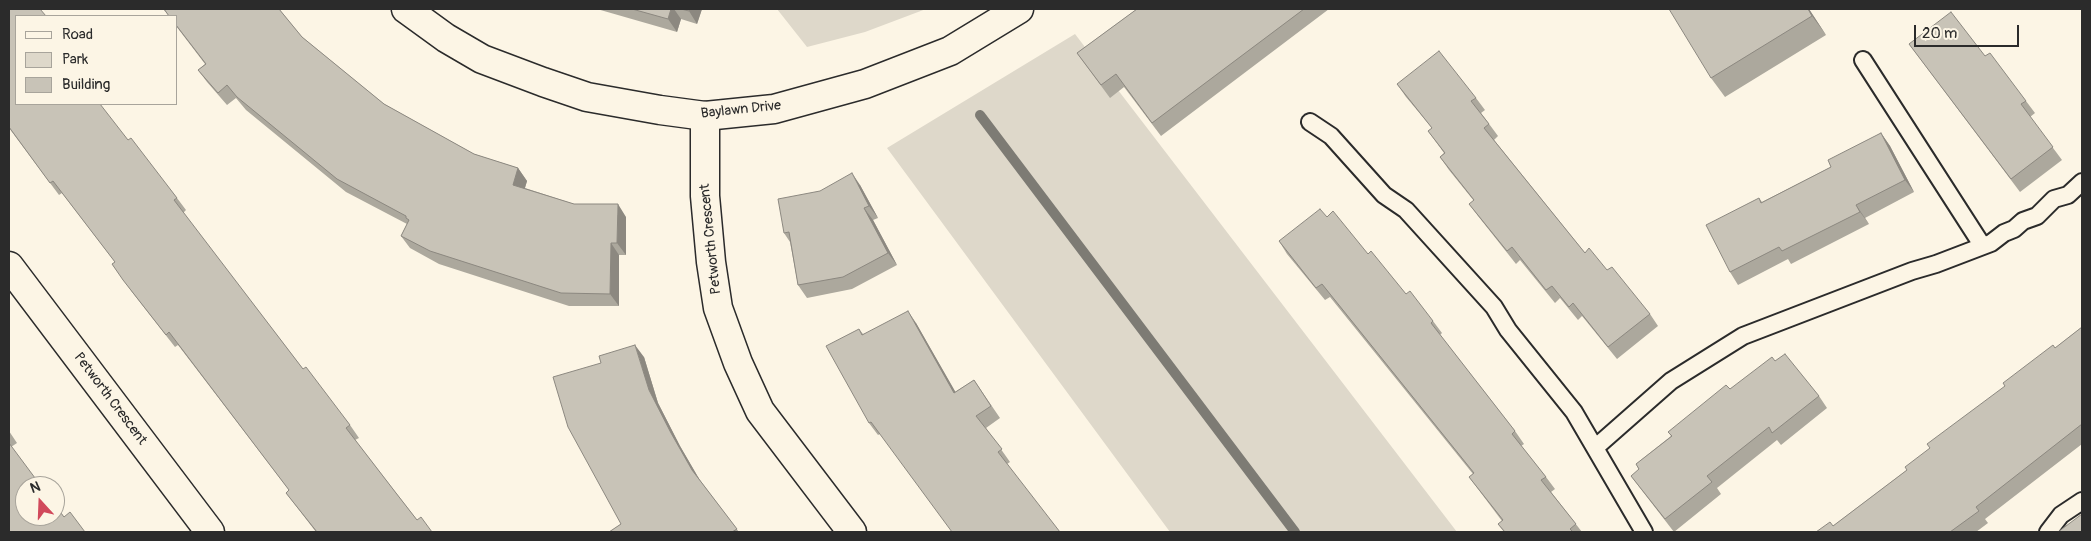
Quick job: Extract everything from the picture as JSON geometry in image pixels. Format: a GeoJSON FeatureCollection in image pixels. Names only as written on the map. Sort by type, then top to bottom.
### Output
{"type":"FeatureCollection","features":[{"type":"Feature","properties":{"kind":"street","name":"Baylawn Drive"},"geometry":{"type":"LineString","coordinates":[[406,9],[446,38],[482,59],[543,82],[587,96],[660,110],[705,116],[774,109],[865,84],[950,51],[1019,9]]}},
{"type":"Feature","properties":{"kind":"street","name":"Petworth Crescent"},"geometry":{"type":"LineString","coordinates":[[705,116],[705,196],[711,262],[718,308],[738,362],[760,411],[852,532]]}},
{"type":"Feature","properties":{"kind":"street","name":"Petworth Crescent"},"geometry":{"type":"LineString","coordinates":[[9,266],[210,532]]}},
{"type":"Feature","properties":{"kind":"lane"},"geometry":{"type":"LineString","coordinates":[[1862,60],[1982,245]]}},
{"type":"Feature","properties":{"kind":"lane"},"geometry":{"type":"LineString","coordinates":[[1310,122],[1331,136],[1384,195],[1406,210],[1494,307],[1508,330],[1574,412],[1644,532]]}},
{"type":"Feature","properties":{"kind":"lane"},"geometry":{"type":"LineString","coordinates":[[1596,447],[1671,381],[1743,336],[1912,271],[1991,243],[2023,221],[2037,216],[2054,200],[2068,195],[2082,182]]}},
{"type":"Feature","properties":{"kind":"lane"},"geometry":{"type":"LineString","coordinates":[[2048,532],[2061,515],[2082,501]]}},
{"type":"Feature","properties":{"kind":"green space"},"geometry":{"type":"Polygon","coordinates":[[[777,9],[926,9],[865,32],[807,47],[777,9]]]}},
{"type":"Feature","properties":{"kind":"green space"},"geometry":{"type":"Polygon","coordinates":[[[1075,34],[1457,532],[1170,532],[887,148],[1075,34]]]}},
{"type":"Feature","properties":{"kind":"building"},"geometry":{"type":"Polygon","coordinates":[[[9,9],[40,9],[45,15],[15,15],[15,105],[101,105],[128,140],[131,138],[177,198],[174,200],[303,369],[306,367],[350,425],[346,428],[396,493],[417,520],[421,517],[432,532],[317,532],[286,493],[289,490],[169,332],[166,335],[123,280],[112,264],[115,262],[53,181],[50,183],[9,127],[9,9]]]}},
{"type":"Feature","properties":{"kind":"building"},"geometry":{"type":"Polygon","coordinates":[[[164,9],[279,9],[302,37],[384,104],[474,154],[518,168],[513,185],[574,204],[618,204],[617,243],[611,243],[610,294],[561,293],[430,251],[401,236],[409,220],[406,216],[337,179],[237,97],[227,85],[218,93],[198,70],[206,64],[178,28],[178,15],[168,15],[164,9]]]}},
{"type":"Feature","properties":{"kind":"building"},"geometry":{"type":"Polygon","coordinates":[[[632,9],[671,9],[668,19],[632,9]]]}},
{"type":"Feature","properties":{"kind":"building"},"geometry":{"type":"Polygon","coordinates":[[[1137,9],[1304,9],[1152,123],[1116,74],[1101,85],[1077,53],[1137,9]]]}},
{"type":"Feature","properties":{"kind":"building"},"geometry":{"type":"Polygon","coordinates":[[[1669,9],[1808,9],[1812,16],[1711,78],[1669,9]]]}},
{"type":"Feature","properties":{"kind":"building"},"geometry":{"type":"Polygon","coordinates":[[[1951,12],[1985,56],[1990,53],[2026,101],[2021,104],[2053,147],[2011,179],[1909,44],[1951,12]]]}},
{"type":"Feature","properties":{"kind":"building"},"geometry":{"type":"Polygon","coordinates":[[[1439,51],[1476,98],[1471,101],[1489,124],[1484,128],[1585,253],[1589,248],[1607,270],[1612,267],[1650,314],[1608,347],[1573,303],[1569,307],[1552,286],[1546,290],[1512,247],[1507,251],[1469,204],[1474,200],[1440,157],[1445,153],[1428,131],[1432,128],[1397,84],[1439,51]]]}},
{"type":"Feature","properties":{"kind":"building"},"geometry":{"type":"Polygon","coordinates":[[[1881,133],[1905,180],[1856,205],[1860,212],[1782,251],[1779,247],[1730,272],[1706,225],[1759,198],[1761,203],[1831,167],[1828,160],[1881,133]]]}},
{"type":"Feature","properties":{"kind":"building"},"geometry":{"type":"Polygon","coordinates":[[[852,173],[869,206],[864,208],[888,253],[843,277],[798,285],[789,232],[784,233],[778,199],[820,191],[852,173]]]}},
{"type":"Feature","properties":{"kind":"building"},"geometry":{"type":"Polygon","coordinates":[[[1320,209],[1327,217],[1333,211],[1368,254],[1371,251],[1406,294],[1410,291],[1433,321],[1431,323],[1515,431],[1512,434],[1546,477],[1541,480],[1576,524],[1570,529],[1573,532],[1505,532],[1498,524],[1503,520],[1469,477],[1474,473],[1322,284],[1316,288],[1279,241],[1320,209]]]}},
{"type":"Feature","properties":{"kind":"building"},"geometry":{"type":"Polygon","coordinates":[[[908,311],[954,393],[974,380],[991,406],[976,416],[1002,449],[998,452],[1060,532],[952,532],[871,422],[869,423],[826,346],[859,329],[862,335],[908,311]]]}},
{"type":"Feature","properties":{"kind":"building"},"geometry":{"type":"Polygon","coordinates":[[[2082,327],[2082,424],[1976,507],[1979,511],[1950,532],[1816,532],[1830,522],[1833,526],[1907,470],[1905,467],[1930,448],[1927,444],[2005,386],[2003,383],[2053,345],[2055,348],[2082,327]]]}},
{"type":"Feature","properties":{"kind":"building"},"geometry":{"type":"Polygon","coordinates":[[[635,345],[649,390],[671,433],[692,470],[737,529],[732,532],[609,532],[621,524],[568,427],[553,377],[601,363],[599,356],[635,345]]]}},
{"type":"Feature","properties":{"kind":"building"},"geometry":{"type":"Polygon","coordinates":[[[1785,354],[1819,396],[1772,433],[1769,427],[1707,476],[1712,482],[1665,519],[1631,476],[1639,469],[1636,464],[1672,436],[1668,432],[1726,385],[1730,389],[1772,357],[1775,361],[1785,354]]]}},
{"type":"Feature","properties":{"kind":"building"},"geometry":{"type":"Polygon","coordinates":[[[9,443],[34,476],[15,476],[15,526],[65,526],[65,516],[70,512],[85,532],[9,532],[9,443]]]}},
{"type":"Feature","properties":{"kind":"building"},"geometry":{"type":"Polygon","coordinates":[[[2082,514],[2082,532],[2058,532],[2082,514]]]}},
{"type":"Feature","properties":{"kind":"waterway"},"geometry":{"type":"LineString","coordinates":[[980,115],[1295,532]]}}]}
